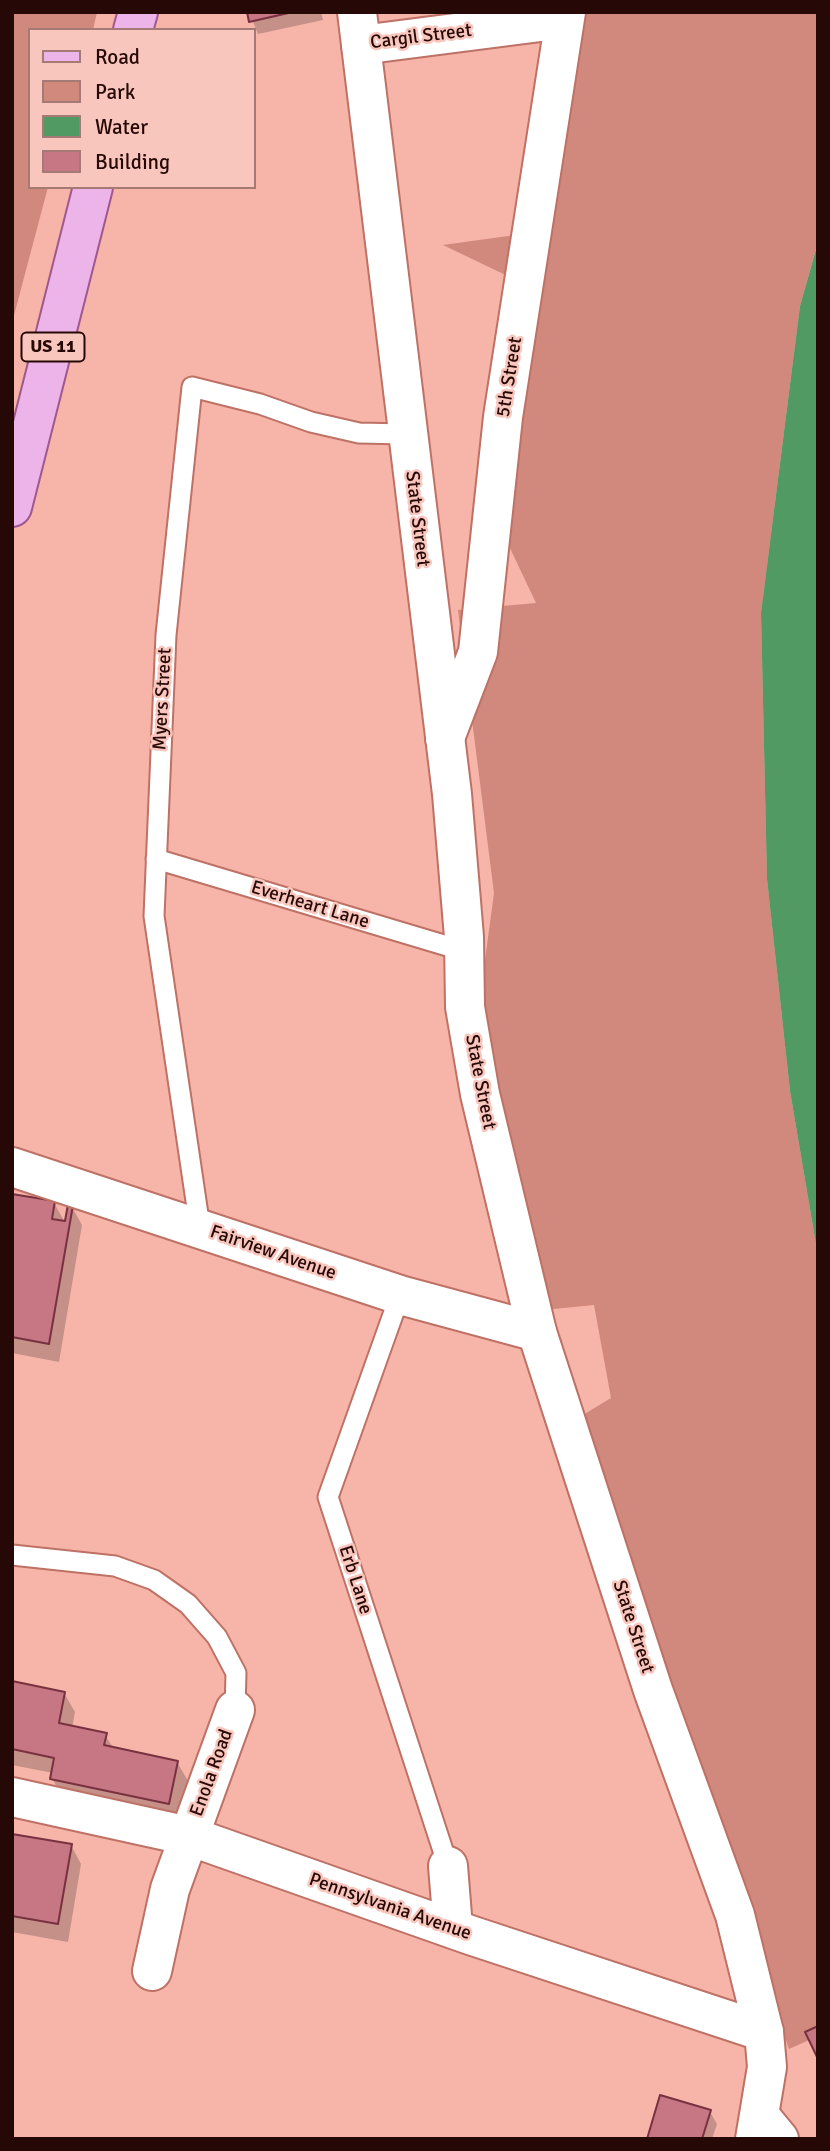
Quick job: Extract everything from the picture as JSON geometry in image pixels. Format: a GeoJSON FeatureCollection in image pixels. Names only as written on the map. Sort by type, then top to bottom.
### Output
{"type":"FeatureCollection","features":[{"type":"Feature","properties":{"kind":"main road","name":"US 11"},"geometry":{"type":"LineString","coordinates":[[12,507],[92,189]]}},
{"type":"Feature","properties":{"kind":"street","name":"Cargil Street"},"geometry":{"type":"LineString","coordinates":[[359,28],[565,16]]}},
{"type":"Feature","properties":{"kind":"street","name":"5th Street"},"geometry":{"type":"LineString","coordinates":[[445,738],[478,653],[503,418],[565,16]]}},
{"type":"Feature","properties":{"kind":"street","name":"State Street"},"geometry":{"type":"LineString","coordinates":[[359,28],[406,434],[445,738],[464,951],[466,1007],[480,1094],[537,1332],[653,1690],[735,1915],[764,2032],[767,2067],[764,2131]]}},
{"type":"Feature","properties":{"kind":"street","name":"Fairview Avenue"},"geometry":{"type":"LineString","coordinates":[[12,1167],[400,1295],[537,1332]]}},
{"type":"Feature","properties":{"kind":"street","name":"Enola Road"},"geometry":{"type":"LineString","coordinates":[[152,1971],[170,1889],[235,1710]]}},
{"type":"Feature","properties":{"kind":"street","name":"Pennsylvania Avenue"},"geometry":{"type":"LineString","coordinates":[[12,1797],[188,1836],[764,2032]]}},
{"type":"Feature","properties":{"kind":"street","name":"Erb Lane"},"geometry":{"type":"LineString","coordinates":[[448,1866],[462,1931]]}},
{"type":"Feature","properties":{"kind":"lane","name":"Myers Street"},"geometry":{"type":"LineString","coordinates":[[200,1228],[154,916],[166,635],[192,387],[260,404],[311,422],[359,433],[406,434]]}},
{"type":"Feature","properties":{"kind":"lane","name":"Everheart Lane"},"geometry":{"type":"LineString","coordinates":[[156,859],[464,951]]}},
{"type":"Feature","properties":{"kind":"lane","name":"Erb Lane"},"geometry":{"type":"LineString","coordinates":[[400,1295],[328,1497],[448,1866]]}},
{"type":"Feature","properties":{"kind":"lane"},"geometry":{"type":"LineString","coordinates":[[12,1555],[115,1566],[154,1580],[188,1604],[217,1637],[236,1674],[235,1710]]}},
{"type":"Feature","properties":{"kind":"green space"},"geometry":{"type":"Polygon","coordinates":[[[12,12],[97,12],[93,28],[28,28],[28,189],[47,189],[12,323],[12,12]]]}},
{"type":"Feature","properties":{"kind":"green space"},"geometry":{"type":"Polygon","coordinates":[[[578,12],[818,12],[818,241],[800,306],[761,613],[767,879],[790,1091],[818,1256],[818,2036],[789,2049],[683,1747],[578,1418],[611,1398],[594,1305],[543,1310],[479,1005],[494,893],[458,610],[536,603],[491,508],[543,293],[443,245],[537,232],[578,12]]]}},
{"type":"Feature","properties":{"kind":"water"},"geometry":{"type":"Polygon","coordinates":[[[818,242],[818,1256],[790,1091],[767,879],[761,613],[800,306],[818,242]]]}},
{"type":"Feature","properties":{"kind":"building"},"geometry":{"type":"Polygon","coordinates":[[[247,12],[293,12],[249,22],[247,12]]]}},
{"type":"Feature","properties":{"kind":"building"},"geometry":{"type":"Polygon","coordinates":[[[12,1194],[55,1201],[52,1219],[65,1221],[68,1204],[73,1205],[49,1344],[12,1337],[12,1194]]]}},
{"type":"Feature","properties":{"kind":"building"},"geometry":{"type":"Polygon","coordinates":[[[12,1681],[65,1692],[59,1723],[107,1733],[104,1745],[178,1761],[169,1804],[50,1779],[54,1758],[12,1749],[12,1681]]]}},
{"type":"Feature","properties":{"kind":"building"},"geometry":{"type":"Polygon","coordinates":[[[12,1834],[72,1844],[58,1924],[12,1916],[12,1834]]]}},
{"type":"Feature","properties":{"kind":"building"},"geometry":{"type":"Polygon","coordinates":[[[818,2026],[818,2059],[805,2032],[818,2026]]]}},
{"type":"Feature","properties":{"kind":"building"},"geometry":{"type":"Polygon","coordinates":[[[660,2095],[711,2110],[702,2139],[647,2139],[660,2095]]]}}]}
